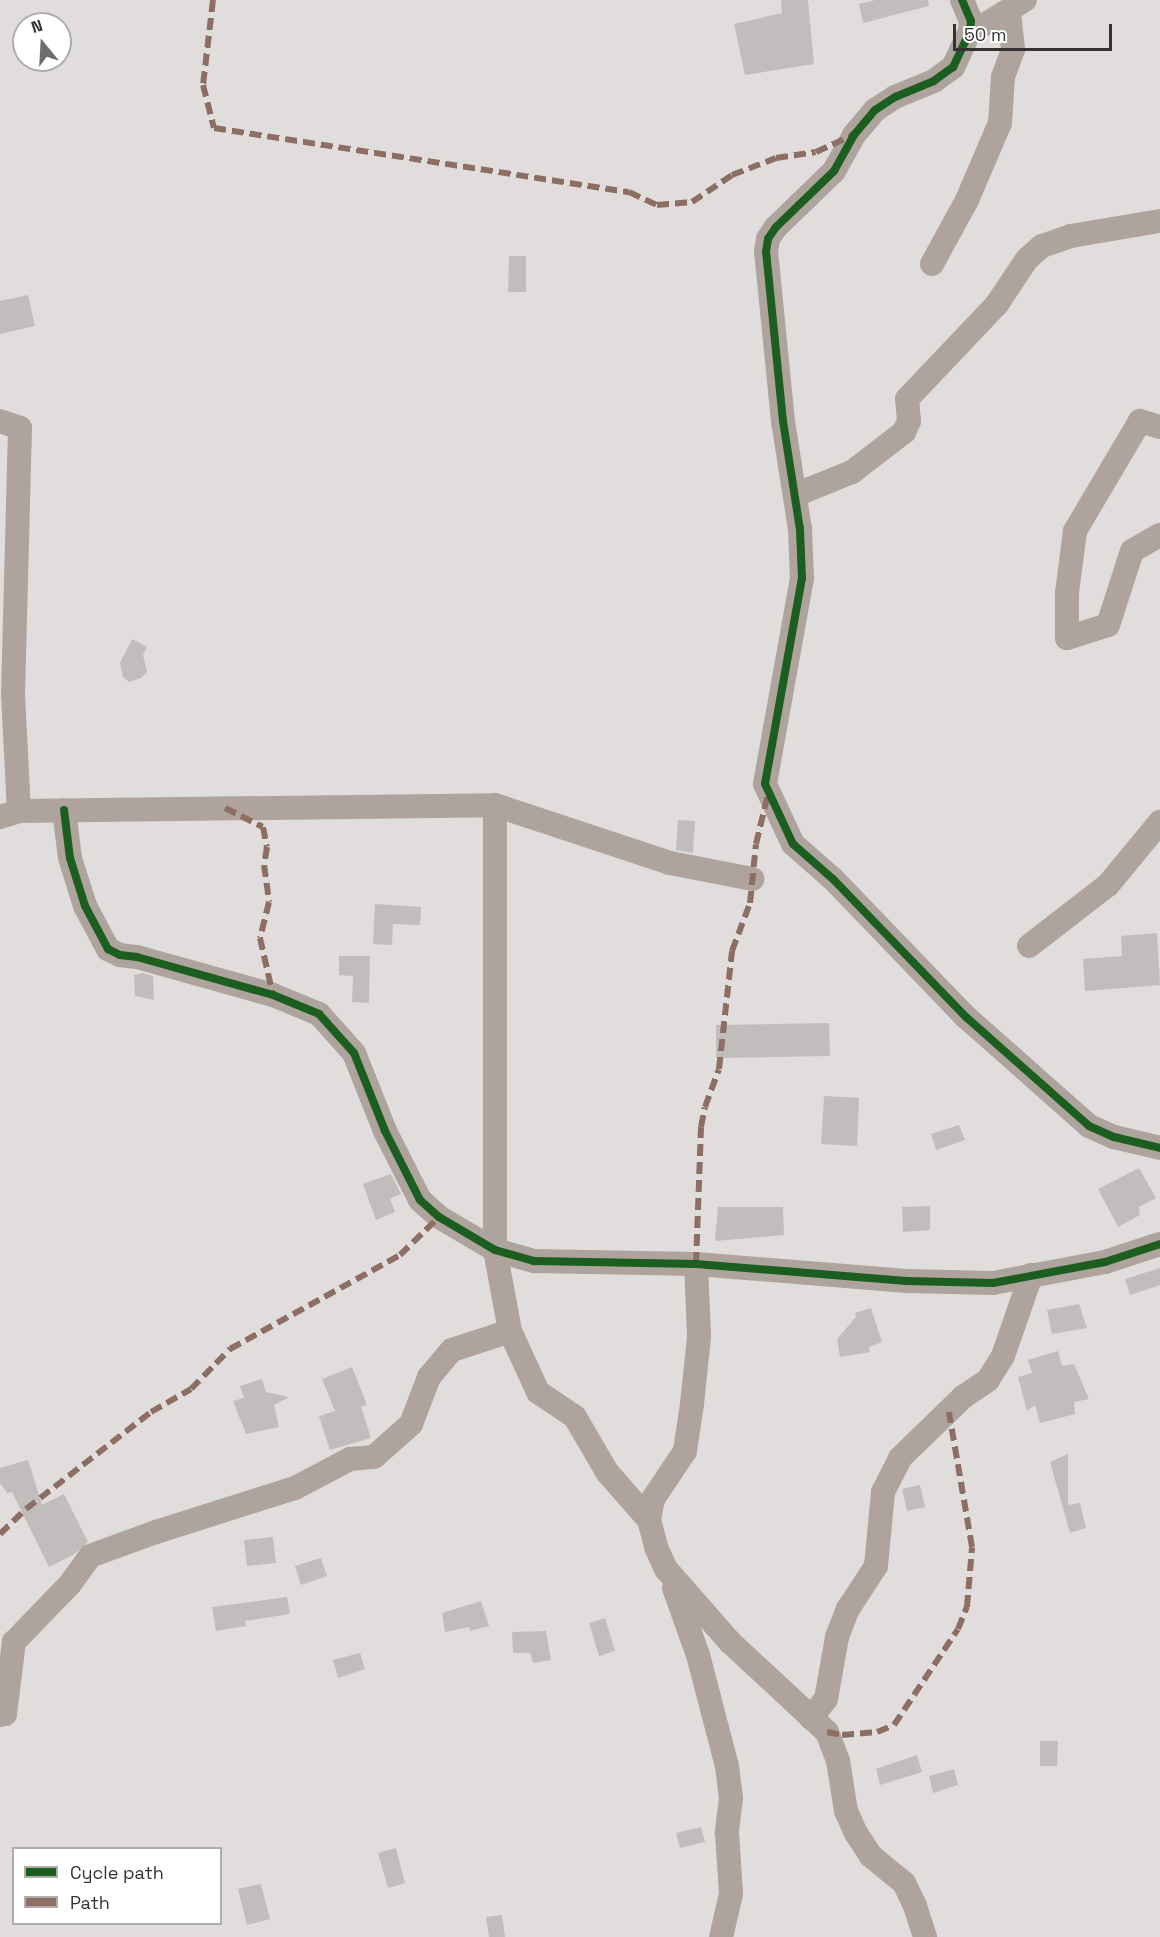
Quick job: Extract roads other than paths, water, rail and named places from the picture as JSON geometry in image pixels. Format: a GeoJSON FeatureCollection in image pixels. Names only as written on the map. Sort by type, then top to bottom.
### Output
{"type":"FeatureCollection","features":[{"type":"Feature","properties":{"kind":"street"},"geometry":{"type":"LineString","coordinates":[[962,0],[970,21],[970,31],[953,67],[933,81],[895,97],[875,110],[854,135],[834,171],[776,227],[768,239],[766,251],[783,422],[800,529],[802,578],[784,687],[764,773],[765,784],[793,844],[833,879],[966,1017],[1089,1126],[1114,1137],[1160,1148]]}},
{"type":"Feature","properties":{"kind":"street"},"geometry":{"type":"LineString","coordinates":[[970,31],[1017,5]]}},
{"type":"Feature","properties":{"kind":"street"},"geometry":{"type":"LineString","coordinates":[[932,264],[968,200],[1000,123],[1003,77],[1013,50],[1017,5]]}},
{"type":"Feature","properties":{"kind":"street"},"geometry":{"type":"LineString","coordinates":[[795,495],[852,472],[904,432],[909,421],[906,403],[910,396],[997,304],[1027,259],[1042,246],[1071,236],[1160,221]]}},
{"type":"Feature","properties":{"kind":"street"},"geometry":{"type":"LineString","coordinates":[[0,421],[20,428],[10,814],[64,810],[495,805],[670,863],[752,879]]}},
{"type":"Feature","properties":{"kind":"street"},"geometry":{"type":"LineString","coordinates":[[1160,427],[1140,421],[1075,531],[1067,593],[1067,638],[1108,625],[1132,551],[1160,536]]}},
{"type":"Feature","properties":{"kind":"street"},"geometry":{"type":"LineString","coordinates":[[495,805],[495,1250],[510,1331],[538,1392],[575,1416],[608,1472],[649,1520],[687,1619],[727,1766],[731,1798],[727,1833],[731,1894],[721,1937]]}},
{"type":"Feature","properties":{"kind":"street"},"geometry":{"type":"LineString","coordinates":[[64,810],[70,858],[85,906],[108,949],[120,955],[137,957],[273,995],[319,1014],[334,1028],[354,1053],[385,1131],[420,1200],[438,1217],[495,1250],[534,1261],[696,1264],[906,1281],[993,1283],[1105,1262],[1160,1244]]}},
{"type":"Feature","properties":{"kind":"street"},"geometry":{"type":"LineString","coordinates":[[1029,946],[1108,885],[1160,822]]}},
{"type":"Feature","properties":{"kind":"street"},"geometry":{"type":"LineString","coordinates":[[649,1520],[653,1499],[685,1451],[699,1337],[696,1264]]}},
{"type":"Feature","properties":{"kind":"street"},"geometry":{"type":"LineString","coordinates":[[811,1718],[826,1698],[837,1637],[848,1609],[876,1566],[883,1492],[907,1449],[963,1397],[988,1380],[1003,1356],[1031,1275]]}},
{"type":"Feature","properties":{"kind":"street"},"geometry":{"type":"LineString","coordinates":[[0,1715],[5,1714],[14,1642],[70,1584],[90,1556],[156,1532],[295,1488],[350,1459],[374,1457],[411,1424],[429,1377],[452,1350],[510,1331]]}},
{"type":"Feature","properties":{"kind":"street"},"geometry":{"type":"LineString","coordinates":[[666,1569],[730,1642],[831,1738],[838,1761],[846,1811],[856,1833],[871,1856],[904,1883],[915,1906],[925,1937]]}}]}
